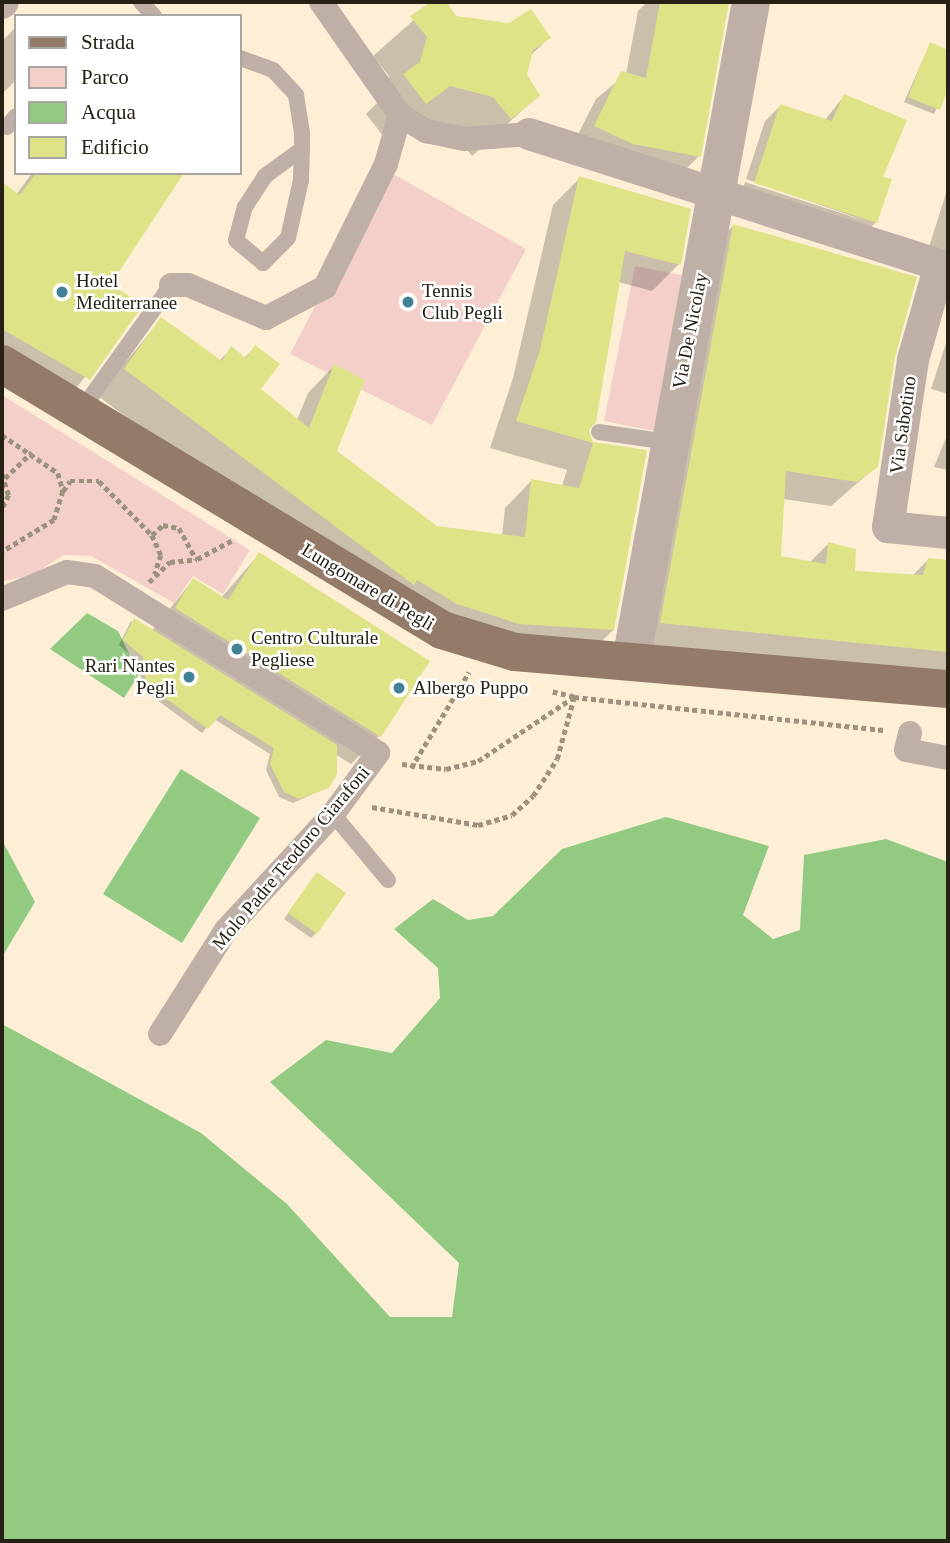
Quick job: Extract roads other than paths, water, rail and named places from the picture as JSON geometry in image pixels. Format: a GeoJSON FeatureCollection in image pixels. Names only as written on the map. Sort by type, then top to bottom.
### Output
{"type":"FeatureCollection","features":[{"type":"Feature","properties":{"kind":"main road","name":"Lungomare di Pegli"},"geometry":{"type":"LineString","coordinates":[[2,365],[82,409],[442,630],[515,652],[948,689]]}},
{"type":"Feature","properties":{"kind":"street"},"geometry":{"type":"LineString","coordinates":[[321,2],[400,115],[426,131],[464,139],[529,134]]}},
{"type":"Feature","properties":{"kind":"street","name":"Via De Nicolay"},"geometry":{"type":"LineString","coordinates":[[631,661],[668,442],[751,2]]}},
{"type":"Feature","properties":{"kind":"street"},"geometry":{"type":"LineString","coordinates":[[171,285],[188,285],[266,318],[325,288],[386,164],[400,115]]}},
{"type":"Feature","properties":{"kind":"street","name":"Via Sabotino"},"geometry":{"type":"LineString","coordinates":[[529,134],[944,266],[913,360],[888,527],[948,533]]}},
{"type":"Feature","properties":{"kind":"street","name":"Molo Padre Teodoro Ciarafoni"},"geometry":{"type":"LineString","coordinates":[[2,599],[67,572],[95,576],[378,753],[340,805],[226,930],[160,1034]]}},
{"type":"Feature","properties":{"kind":"street"},"geometry":{"type":"LineString","coordinates":[[910,733],[906,750],[948,758]]}},
{"type":"Feature","properties":{"kind":"lane"},"geometry":{"type":"LineString","coordinates":[[242,59],[273,70],[296,94],[302,149],[288,238],[263,263],[236,240],[246,207],[265,176],[302,149]]}},
{"type":"Feature","properties":{"kind":"lane"},"geometry":{"type":"LineString","coordinates":[[82,409],[171,285]]}},
{"type":"Feature","properties":{"kind":"lane"},"geometry":{"type":"LineString","coordinates":[[599,432],[668,442]]}},
{"type":"Feature","properties":{"kind":"lane"},"geometry":{"type":"LineString","coordinates":[[340,805],[388,880]]}},
{"type":"Feature","properties":{"kind":"water"},"geometry":{"type":"Polygon","coordinates":[[[87,613],[118,631],[139,674],[124,698],[50,649],[87,613]]]}},
{"type":"Feature","properties":{"kind":"water"},"geometry":{"type":"Polygon","coordinates":[[[181,769],[260,818],[182,943],[103,894],[181,769]]]}},
{"type":"Feature","properties":{"kind":"water"},"geometry":{"type":"Polygon","coordinates":[[[666,817],[769,846],[743,915],[773,939],[800,930],[804,855],[886,839],[948,862],[948,1541],[2,1541],[2,1024],[201,1133],[287,1204],[390,1317],[452,1317],[459,1263],[270,1082],[326,1040],[392,1053],[440,998],[438,968],[394,929],[433,899],[468,920],[493,916],[562,849],[666,817]]]}},
{"type":"Feature","properties":{"kind":"water"},"geometry":{"type":"Polygon","coordinates":[[[2,840],[35,902],[2,957],[2,840]]]}},
{"type":"Feature","properties":{"kind":"place","name":"Hotel Mediterranee"},"geometry":{"type":"Point","coordinates":[62,292]}},
{"type":"Feature","properties":{"kind":"place","name":"Tennis Club Pegli"},"geometry":{"type":"Point","coordinates":[408,302]}},
{"type":"Feature","properties":{"kind":"place","name":"Centro Culturale Pegliese"},"geometry":{"type":"Point","coordinates":[237,649]}},
{"type":"Feature","properties":{"kind":"place","name":"Rari Nantes Pegli"},"geometry":{"type":"Point","coordinates":[189,677]}},
{"type":"Feature","properties":{"kind":"place","name":"Albergo Puppo"},"geometry":{"type":"Point","coordinates":[399,688]}}]}
